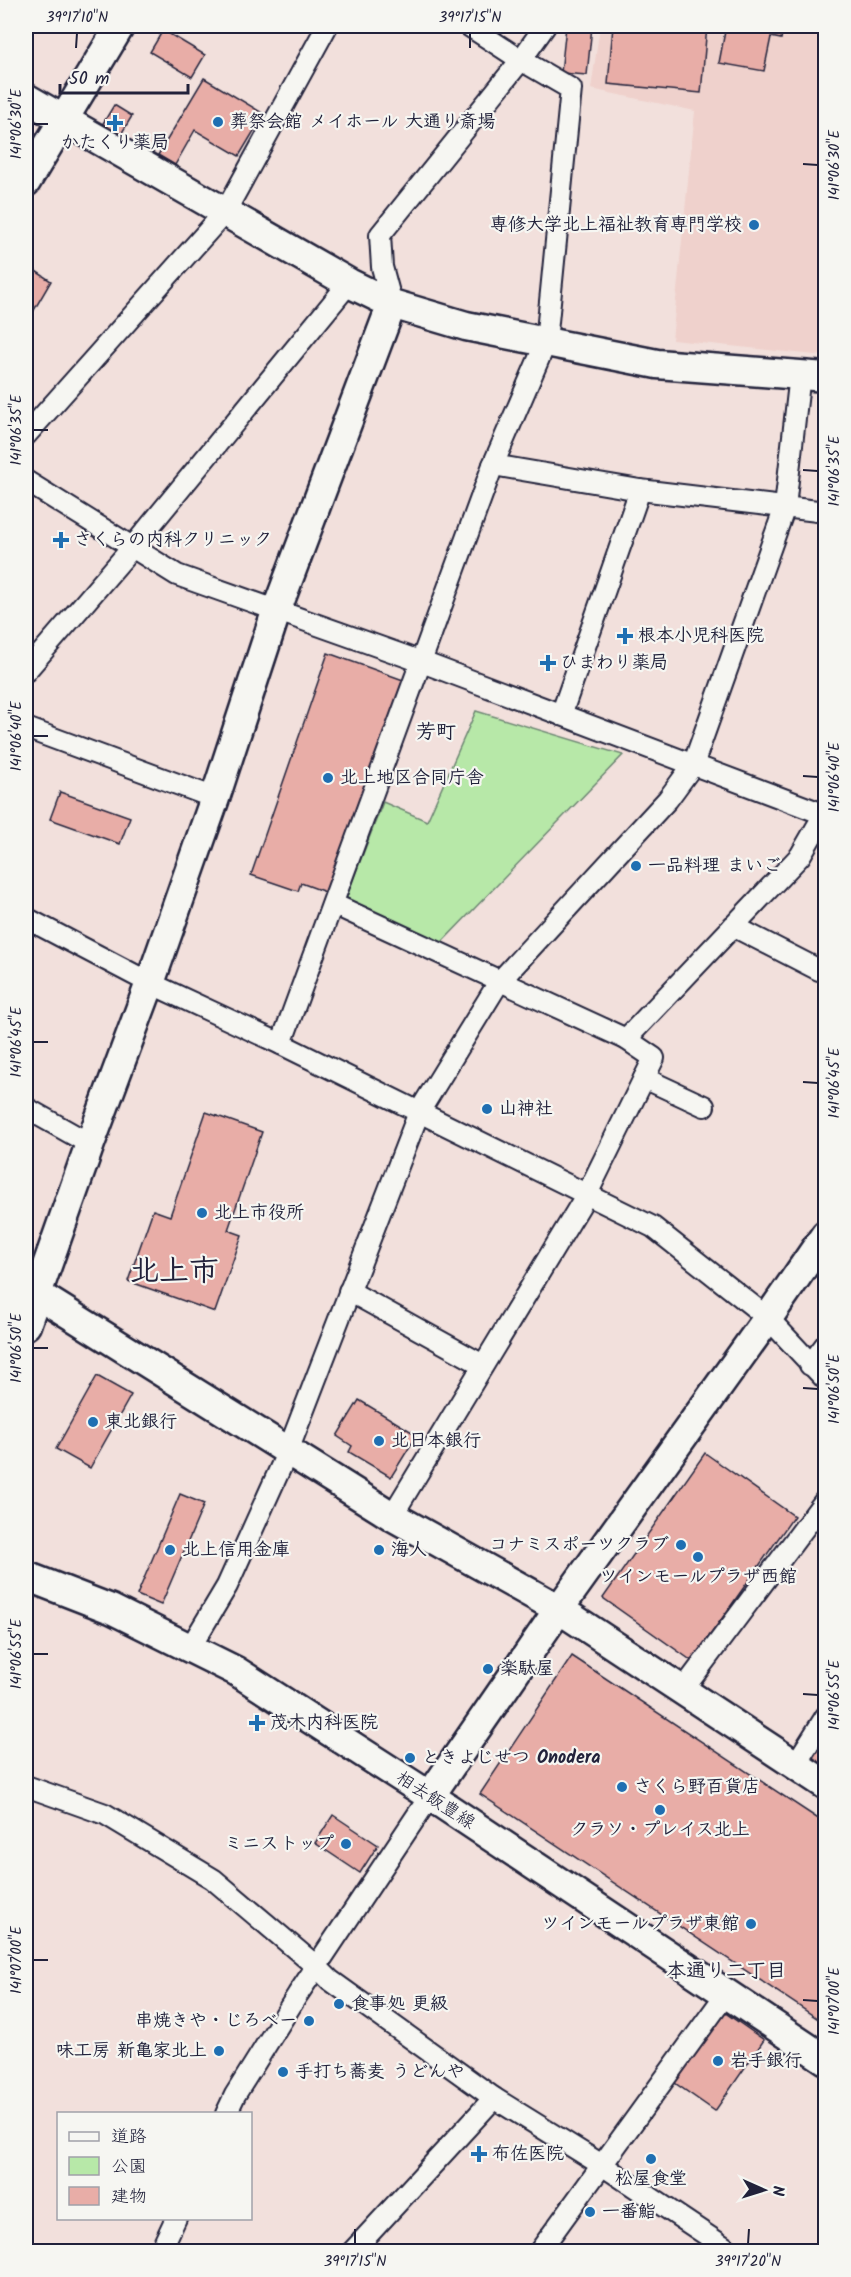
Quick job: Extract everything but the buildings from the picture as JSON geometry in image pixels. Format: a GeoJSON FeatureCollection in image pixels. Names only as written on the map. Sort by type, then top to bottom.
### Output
{"type":"FeatureCollection","features":[{"type":"Feature","properties":{"kind":"street"},"geometry":{"type":"LineString","coordinates":[[26,182],[120,26]]}},
{"type":"Feature","properties":{"kind":"street"},"geometry":{"type":"LineString","coordinates":[[26,435],[225,212],[327,26]]}},
{"type":"Feature","properties":{"kind":"street"},"geometry":{"type":"LineString","coordinates":[[281,1044],[493,465],[546,342],[571,88],[521,60],[469,26]]}},
{"type":"Feature","properties":{"kind":"street"},"geometry":{"type":"LineString","coordinates":[[26,1325],[31,1291],[90,1144],[150,983],[278,609],[392,304],[382,267],[380,235],[521,60],[545,26]]}},
{"type":"Feature","properties":{"kind":"street"},"geometry":{"type":"LineString","coordinates":[[26,98],[349,283],[392,304],[466,326],[657,364],[813,375],[785,507],[693,765],[668,799],[500,982],[419,1112],[288,1451],[227,1586],[190,1648]]}},
{"type":"Feature","properties":{"kind":"street"},"geometry":{"type":"LineString","coordinates":[[26,671],[131,549],[349,283]]}},
{"type":"Feature","properties":{"kind":"street"},"geometry":{"type":"LineString","coordinates":[[493,465],[640,490],[825,512]]}},
{"type":"Feature","properties":{"kind":"street"},"geometry":{"type":"LineString","coordinates":[[26,481],[131,549],[177,575],[422,662],[825,814],[800,856],[626,1039]]}},
{"type":"Feature","properties":{"kind":"street"},"geometry":{"type":"LineString","coordinates":[[561,715],[640,490]]}},
{"type":"Feature","properties":{"kind":"street"},"geometry":{"type":"LineString","coordinates":[[26,728],[215,798]]}},
{"type":"Feature","properties":{"kind":"street"},"geometry":{"type":"LineString","coordinates":[[333,904],[626,1039],[654,1058],[587,1194],[392,1516]]}},
{"type":"Feature","properties":{"kind":"street"},"geometry":{"type":"LineString","coordinates":[[26,918],[150,983],[281,1044],[653,1227],[768,1318],[825,1380]]}},
{"type":"Feature","properties":{"kind":"street"},"geometry":{"type":"LineString","coordinates":[[734,926],[819,970]]}},
{"type":"Feature","properties":{"kind":"street"},"geometry":{"type":"LineString","coordinates":[[644,1078],[704,1106]]}},
{"type":"Feature","properties":{"kind":"street"},"geometry":{"type":"LineString","coordinates":[[26,1108],[90,1144]]}},
{"type":"Feature","properties":{"kind":"street"},"geometry":{"type":"LineString","coordinates":[[227,2112],[266,2044],[430,1796],[559,1609],[768,1318],[825,1234]]}},
{"type":"Feature","properties":{"kind":"street"},"geometry":{"type":"LineString","coordinates":[[31,1291],[392,1516],[559,1609],[825,1785]]}},
{"type":"Feature","properties":{"kind":"street"},"geometry":{"type":"LineString","coordinates":[[350,1292],[483,1365]]}},
{"type":"Feature","properties":{"kind":"street"},"geometry":{"type":"LineString","coordinates":[[810,1365],[825,1344]]}},
{"type":"Feature","properties":{"kind":"street"},"geometry":{"type":"LineString","coordinates":[[682,1691],[825,1498]]}},
{"type":"Feature","properties":{"kind":"street","name":"相去飯豊線"},"geometry":{"type":"LineString","coordinates":[[26,1576],[111,1609],[236,1671],[430,1796],[825,2060]]}},
{"type":"Feature","properties":{"kind":"street"},"geometry":{"type":"LineString","coordinates":[[795,1765],[825,1716]]}},
{"type":"Feature","properties":{"kind":"street"},"geometry":{"type":"LineString","coordinates":[[27,1788],[105,1814],[213,1879],[330,1980],[494,2098],[602,2164],[732,2252]]}},
{"type":"Feature","properties":{"kind":"street"},"geometry":{"type":"LineString","coordinates":[[539,2252],[726,1994]]}},
{"type":"Feature","properties":{"kind":"street"},"geometry":{"type":"LineString","coordinates":[[352,2252],[494,2098]]}},
{"type":"Feature","properties":{"kind":"street"},"geometry":{"type":"LineString","coordinates":[[160,2252],[175,2220]]}},
{"type":"Feature","properties":{"kind":"shaded area","name":"専修大学北上福祉教育専門学校"},"geometry":{"type":"Polygon","coordinates":[[[600,26],[825,26],[825,356],[672,340],[695,111],[591,89],[600,26]]]}},
{"type":"Feature","properties":{"kind":"green space"},"geometry":{"type":"Polygon","coordinates":[[[476,711],[623,755],[441,943],[346,898],[383,802],[427,821],[476,711]]]}},
{"type":"Feature","properties":{"kind":"place","name":"葬祭会館 メイホール 大通り斎場"},"geometry":{"type":"Point","coordinates":[218,122]}},
{"type":"Feature","properties":{"kind":"place","name":"かたくり薬局"},"geometry":{"type":"Point","coordinates":[115,123]}},
{"type":"Feature","properties":{"kind":"place","name":"専修大学北上福祉教育専門学校"},"geometry":{"type":"Point","coordinates":[754,225]}},
{"type":"Feature","properties":{"kind":"place","name":"さくらの内科クリニック"},"geometry":{"type":"Point","coordinates":[61,540]}},
{"type":"Feature","properties":{"kind":"place","name":"根本小児科医院"},"geometry":{"type":"Point","coordinates":[625,636]}},
{"type":"Feature","properties":{"kind":"place","name":"ひまわり薬局"},"geometry":{"type":"Point","coordinates":[548,663]}},
{"type":"Feature","properties":{"kind":"place","name":"北上地区合同庁舎"},"geometry":{"type":"Point","coordinates":[328,778]}},
{"type":"Feature","properties":{"kind":"place","name":"一品料理 まいご"},"geometry":{"type":"Point","coordinates":[636,866]}},
{"type":"Feature","properties":{"kind":"place","name":"山神社"},"geometry":{"type":"Point","coordinates":[487,1109]}},
{"type":"Feature","properties":{"kind":"place","name":"北上市役所"},"geometry":{"type":"Point","coordinates":[202,1213]}},
{"type":"Feature","properties":{"kind":"place","name":"東北銀行"},"geometry":{"type":"Point","coordinates":[93,1422]}},
{"type":"Feature","properties":{"kind":"place","name":"北日本銀行"},"geometry":{"type":"Point","coordinates":[379,1441]}},
{"type":"Feature","properties":{"kind":"place","name":"コナミスポーツクラブ"},"geometry":{"type":"Point","coordinates":[681,1545]}},
{"type":"Feature","properties":{"kind":"place","name":"北上信用金庫"},"geometry":{"type":"Point","coordinates":[170,1550]}},
{"type":"Feature","properties":{"kind":"place","name":"海人"},"geometry":{"type":"Point","coordinates":[379,1550]}},
{"type":"Feature","properties":{"kind":"place","name":"ツインモールプラザ西館"},"geometry":{"type":"Point","coordinates":[698,1557]}},
{"type":"Feature","properties":{"kind":"place","name":"楽駄屋"},"geometry":{"type":"Point","coordinates":[488,1669]}},
{"type":"Feature","properties":{"kind":"place","name":"茂木内科医院"},"geometry":{"type":"Point","coordinates":[257,1723]}},
{"type":"Feature","properties":{"kind":"place","name":"ときよじせつ Onodera"},"geometry":{"type":"Point","coordinates":[410,1758]}},
{"type":"Feature","properties":{"kind":"place","name":"さくら野百貨店"},"geometry":{"type":"Point","coordinates":[622,1787]}},
{"type":"Feature","properties":{"kind":"place","name":"クラソ・プレイス北上"},"geometry":{"type":"Point","coordinates":[660,1810]}},
{"type":"Feature","properties":{"kind":"place","name":"ミニストップ"},"geometry":{"type":"Point","coordinates":[346,1844]}},
{"type":"Feature","properties":{"kind":"place","name":"ツインモールプラザ東館"},"geometry":{"type":"Point","coordinates":[751,1924]}},
{"type":"Feature","properties":{"kind":"place","name":"食事処 更級"},"geometry":{"type":"Point","coordinates":[339,2004]}},
{"type":"Feature","properties":{"kind":"place","name":"串焼きや・じろべー"},"geometry":{"type":"Point","coordinates":[309,2021]}},
{"type":"Feature","properties":{"kind":"place","name":"味工房 新亀家北上"},"geometry":{"type":"Point","coordinates":[219,2051]}},
{"type":"Feature","properties":{"kind":"place","name":"岩手銀行"},"geometry":{"type":"Point","coordinates":[718,2061]}},
{"type":"Feature","properties":{"kind":"place","name":"手打ち蕎麦 うどんや"},"geometry":{"type":"Point","coordinates":[283,2072]}},
{"type":"Feature","properties":{"kind":"place","name":"布佐医院"},"geometry":{"type":"Point","coordinates":[479,2154]}},
{"type":"Feature","properties":{"kind":"place","name":"松屋食堂"},"geometry":{"type":"Point","coordinates":[651,2159]}},
{"type":"Feature","properties":{"kind":"place","name":"一番鮨"},"geometry":{"type":"Point","coordinates":[590,2212]}},
{"type":"Feature","properties":{"kind":"district","name":"芳町"},"geometry":{"type":"Point","coordinates":[436,733]}},
{"type":"Feature","properties":{"kind":"district","name":"北上市"},"geometry":{"type":"Point","coordinates":[174,1272]}},
{"type":"Feature","properties":{"kind":"district","name":"本通り二丁目"},"geometry":{"type":"Point","coordinates":[726,1972]}}]}
